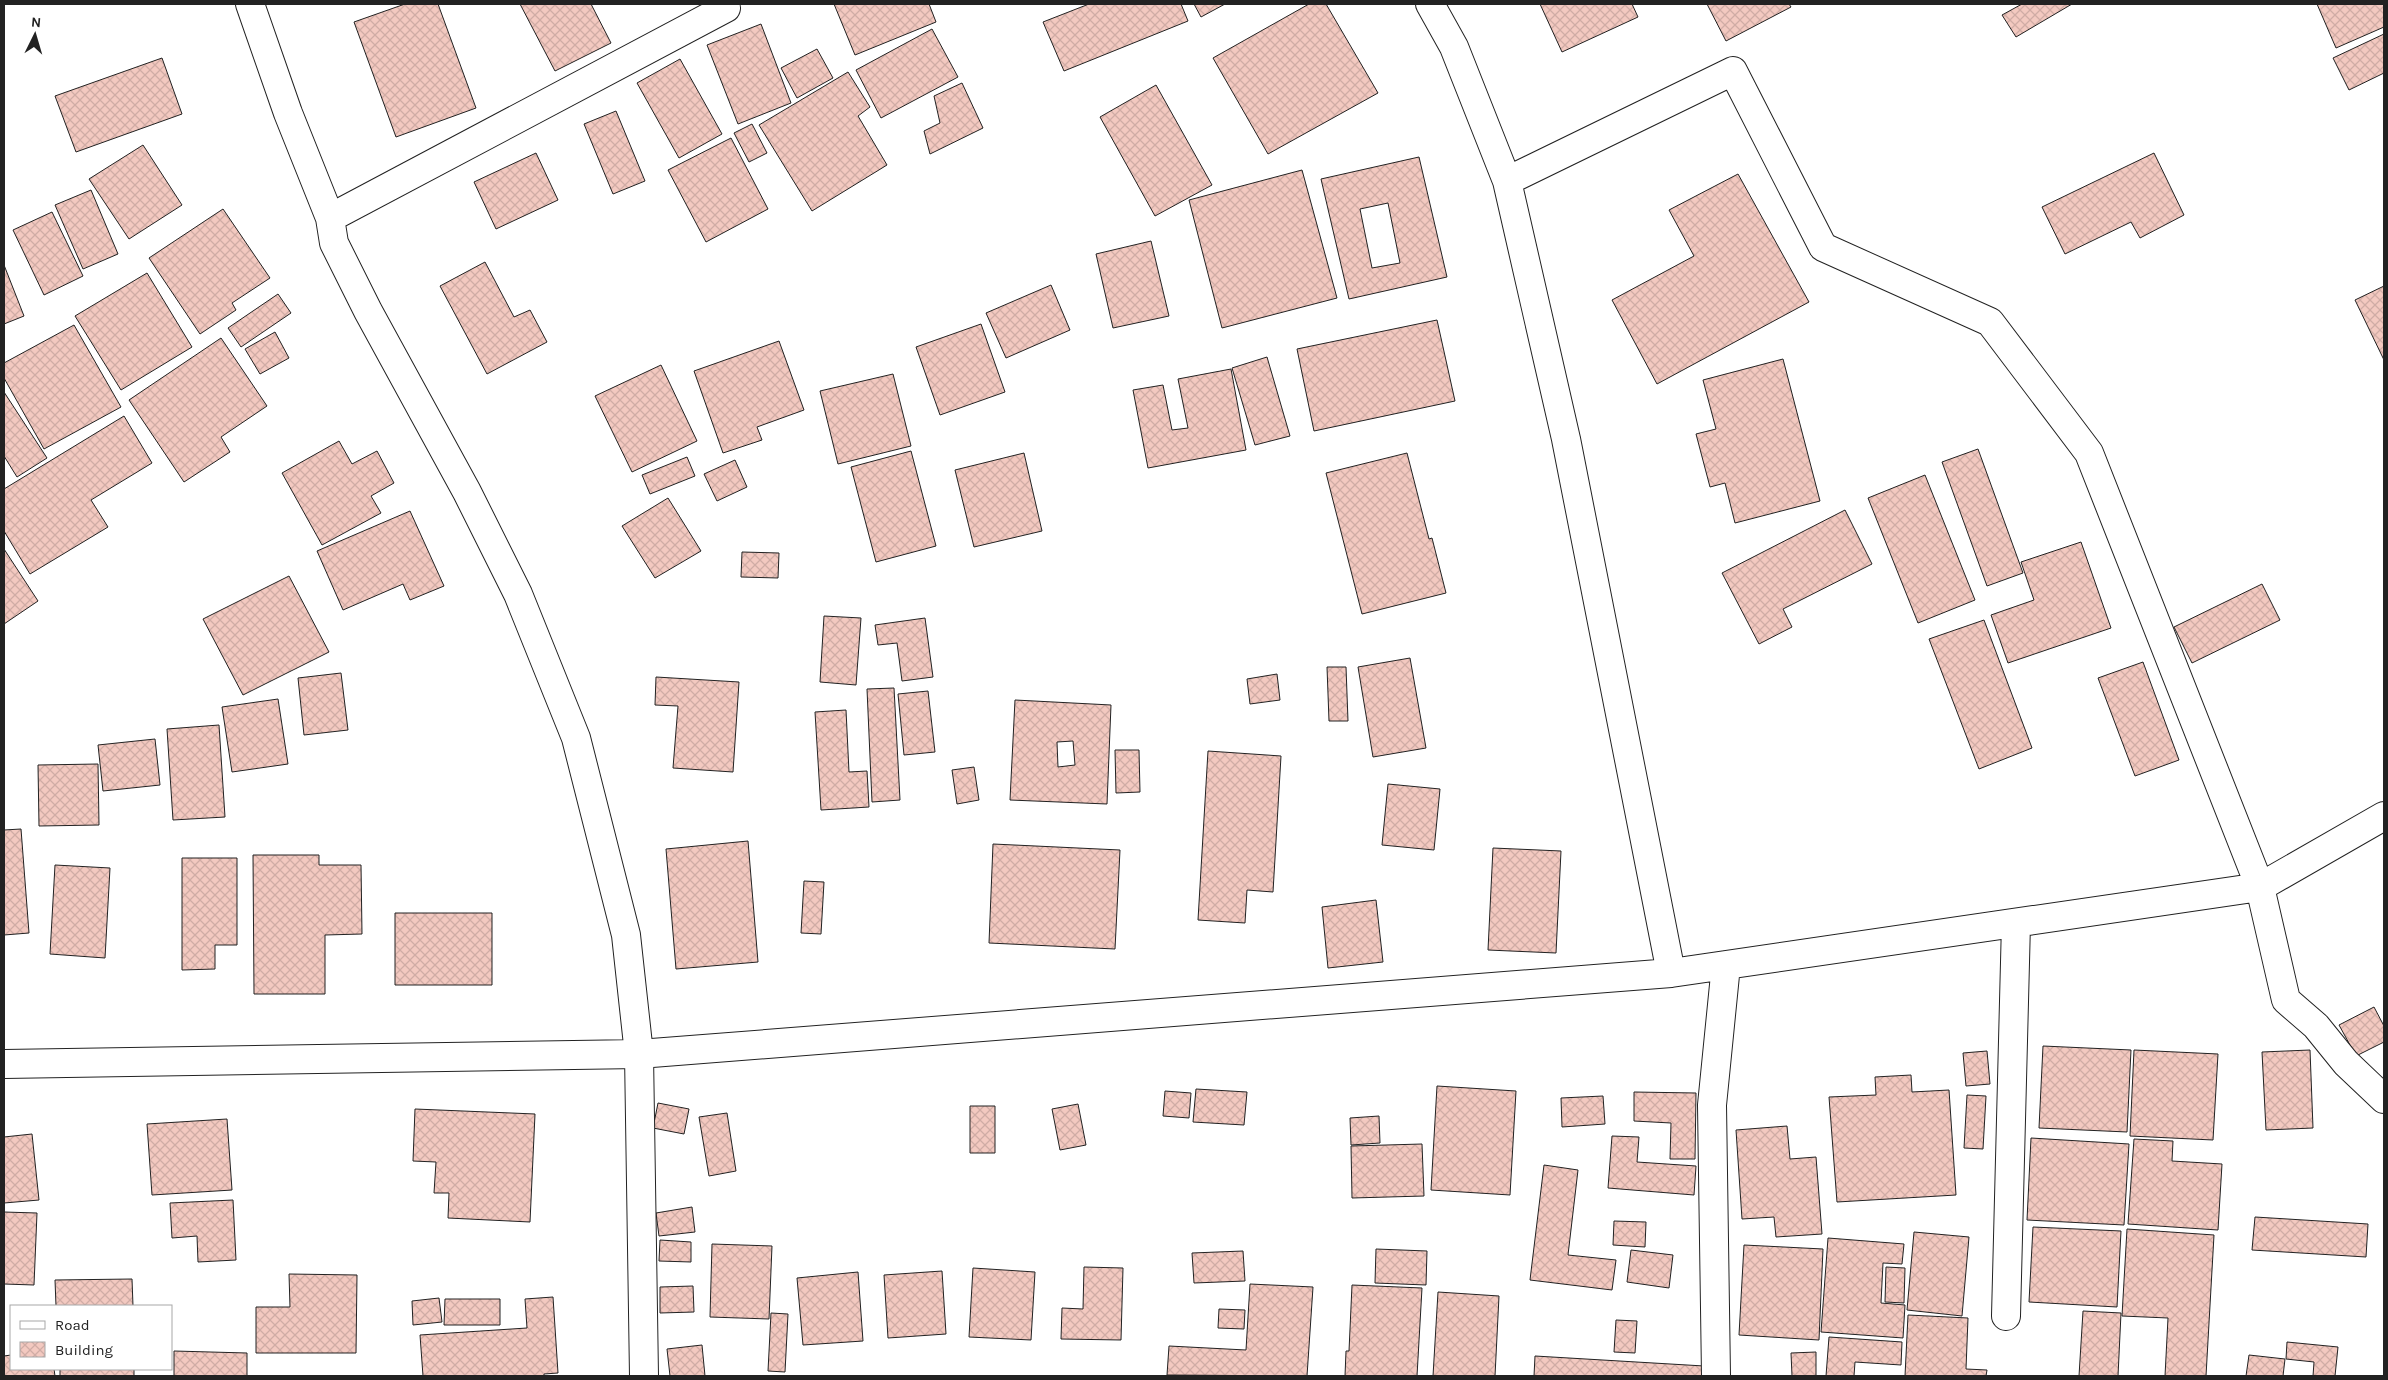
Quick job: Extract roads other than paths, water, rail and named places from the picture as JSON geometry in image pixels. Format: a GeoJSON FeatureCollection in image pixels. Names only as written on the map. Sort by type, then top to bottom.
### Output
{"type":"FeatureCollection","features":[{"type":"Feature","properties":{"kind":"street"},"geometry":{"type":"LineString","coordinates":[[250,4],[288,113],[330,218],[334,243],[372,319],[467,492],[518,594],[576,738],[626,935],[639,1054],[644,1376]]}},
{"type":"Feature","properties":{"kind":"street"},"geometry":{"type":"LineString","coordinates":[[1430,4],[1454,47],[1507,181],[1566,439],[1671,973]]}},
{"type":"Feature","properties":{"kind":"street"},"geometry":{"type":"LineString","coordinates":[[330,218],[726,8]]}},
{"type":"Feature","properties":{"kind":"street"},"geometry":{"type":"LineString","coordinates":[[1507,181],[1733,71],[1823,247],[1990,322],[2088,453],[2260,887],[2286,1000],[2316,1026],[2346,1064],[2384,1099]]}},
{"type":"Feature","properties":{"kind":"street"},"geometry":{"type":"LineString","coordinates":[[4,1064],[639,1054],[1671,973],[2260,887],[2384,816]]}},
{"type":"Feature","properties":{"kind":"street"},"geometry":{"type":"LineString","coordinates":[[2006,1316],[2016,923]]}},
{"type":"Feature","properties":{"kind":"street"},"geometry":{"type":"LineString","coordinates":[[1716,1376],[1712,1105],[1726,965]]}}]}
